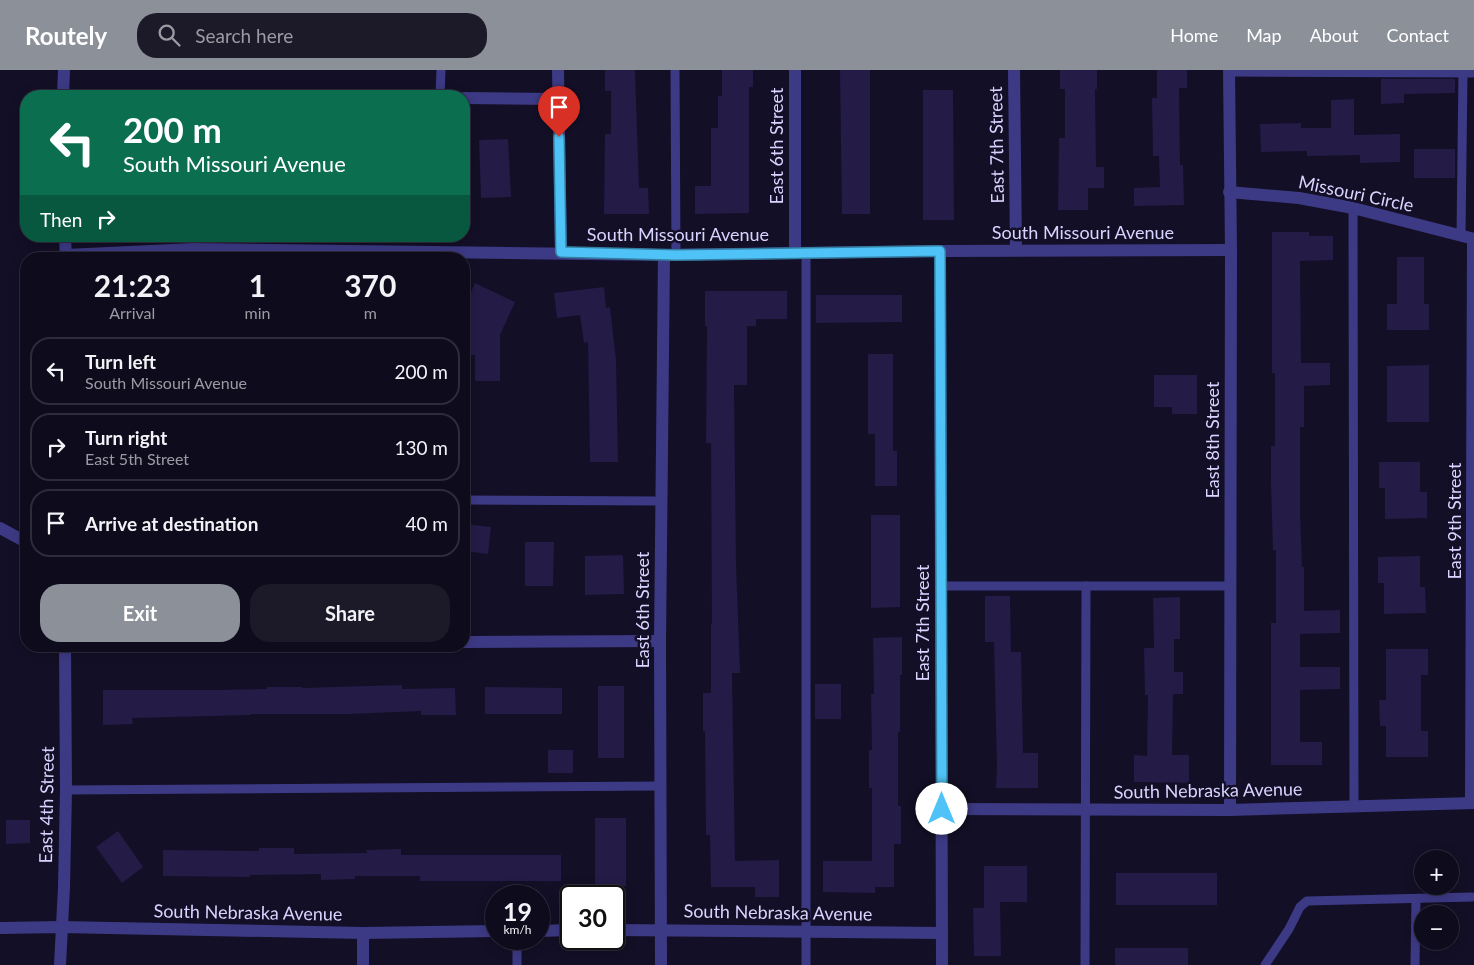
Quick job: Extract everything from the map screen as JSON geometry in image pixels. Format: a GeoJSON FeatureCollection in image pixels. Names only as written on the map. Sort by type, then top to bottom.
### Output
{"type":"FeatureCollection","features":[{"type":"Feature","properties":{"kind":"street"},"geometry":{"type":"LineString","coordinates":[[64,70],[64,90]]}},
{"type":"Feature","properties":{"kind":"street"},"geometry":{"type":"LineString","coordinates":[[558,70],[561,252]]}},
{"type":"Feature","properties":{"kind":"street","name":"East 6th Street"},"geometry":{"type":"LineString","coordinates":[[795,70],[801,252]]}},
{"type":"Feature","properties":{"kind":"street","name":"East 7th Street"},"geometry":{"type":"LineString","coordinates":[[1014,70],[1016,250]]}},
{"type":"Feature","properties":{"kind":"street","name":"East 8th Street"},"geometry":{"type":"LineString","coordinates":[[1229,71],[1230,810]]}},
{"type":"Feature","properties":{"kind":"street"},"geometry":{"type":"LineString","coordinates":[[470,98],[558,99]]}},
{"type":"Feature","properties":{"kind":"street","name":"Missouri Circle"},"geometry":{"type":"LineString","coordinates":[[1229,192],[1299,198],[1353,208],[1469,238]]}},
{"type":"Feature","properties":{"kind":"street","name":"East 9th Street"},"geometry":{"type":"LineString","coordinates":[[1469,238],[1473,804]]}},
{"type":"Feature","properties":{"kind":"street","name":"South Missouri Avenue"},"geometry":{"type":"LineString","coordinates":[[470,255],[561,252],[670,255],[1016,250],[1230,250]]}},
{"type":"Feature","properties":{"kind":"street","name":"East 7th Street"},"geometry":{"type":"LineString","coordinates":[[940,251],[942,965]]}},
{"type":"Feature","properties":{"kind":"street","name":"East 6th Street"},"geometry":{"type":"LineString","coordinates":[[661,965],[660,641],[662,501],[670,255]]}},
{"type":"Feature","properties":{"kind":"street"},"geometry":{"type":"LineString","coordinates":[[0,528],[20,539]]}},
{"type":"Feature","properties":{"kind":"street"},"geometry":{"type":"LineString","coordinates":[[470,642],[660,641]]}},
{"type":"Feature","properties":{"kind":"street","name":"East 4th Street"},"geometry":{"type":"LineString","coordinates":[[60,965],[66,790],[65,652]]}},
{"type":"Feature","properties":{"kind":"street","name":"South Nebraska Avenue"},"geometry":{"type":"LineString","coordinates":[[942,809],[1230,810],[1473,804]]}},
{"type":"Feature","properties":{"kind":"street","name":"South Nebraska Avenue"},"geometry":{"type":"LineString","coordinates":[[0,928],[61,927],[363,933],[485,931]]}},
{"type":"Feature","properties":{"kind":"street","name":"South Nebraska Avenue"},"geometry":{"type":"LineString","coordinates":[[625,930],[942,933]]}},
{"type":"Feature","properties":{"kind":"street"},"geometry":{"type":"LineString","coordinates":[[363,933],[363,965]]}},
{"type":"Feature","properties":{"kind":"lane"},"geometry":{"type":"LineString","coordinates":[[440,70],[440,90]]}},
{"type":"Feature","properties":{"kind":"lane"},"geometry":{"type":"LineString","coordinates":[[670,255],[675,70]]}},
{"type":"Feature","properties":{"kind":"lane"},"geometry":{"type":"LineString","coordinates":[[1229,71],[1474,72]]}},
{"type":"Feature","properties":{"kind":"lane"},"geometry":{"type":"LineString","coordinates":[[1463,73],[1469,238]]}},
{"type":"Feature","properties":{"kind":"lane"},"geometry":{"type":"LineString","coordinates":[[1353,208],[1354,806]]}},
{"type":"Feature","properties":{"kind":"lane"},"geometry":{"type":"LineString","coordinates":[[801,252],[806,965]]}},
{"type":"Feature","properties":{"kind":"lane"},"geometry":{"type":"LineString","coordinates":[[470,500],[662,501]]}},
{"type":"Feature","properties":{"kind":"lane"},"geometry":{"type":"LineString","coordinates":[[940,586],[1230,586]]}},
{"type":"Feature","properties":{"kind":"lane"},"geometry":{"type":"LineString","coordinates":[[1085,965],[1086,586]]}},
{"type":"Feature","properties":{"kind":"lane"},"geometry":{"type":"LineString","coordinates":[[66,790],[661,786]]}},
{"type":"Feature","properties":{"kind":"lane"},"geometry":{"type":"LineString","coordinates":[[1265,965],[1290,929],[1300,906],[1307,901],[1472,898]]}},
{"type":"Feature","properties":{"kind":"lane"},"geometry":{"type":"LineString","coordinates":[[1415,965],[1416,899]]}},
{"type":"Feature","properties":{"kind":"lane"},"geometry":{"type":"LineString","coordinates":[[517,950],[517,965]]}},
{"type":"Feature","properties":{"kind":"building"},"geometry":{"type":"Polygon","coordinates":[[[605,70],[635,70],[639,188],[648,188],[649,214],[604,214],[605,134],[611,134],[611,91],[605,91],[605,70]]]}},
{"type":"Feature","properties":{"kind":"building"},"geometry":{"type":"Polygon","coordinates":[[[722,70],[753,70],[753,87],[749,87],[749,213],[695,214],[695,186],[711,186],[711,128],[718,128],[718,96],[722,96],[722,70]]]}},
{"type":"Feature","properties":{"kind":"building"},"geometry":{"type":"Polygon","coordinates":[[[840,70],[870,70],[870,214],[842,214],[840,70]]]}},
{"type":"Feature","properties":{"kind":"building"},"geometry":{"type":"Polygon","coordinates":[[[1060,70],[1097,70],[1097,89],[1095,89],[1096,167],[1104,167],[1104,188],[1088,188],[1088,210],[1058,210],[1059,138],[1065,138],[1065,89],[1060,89],[1060,70]]]}},
{"type":"Feature","properties":{"kind":"building"},"geometry":{"type":"Polygon","coordinates":[[[1157,70],[1187,70],[1187,88],[1179,88],[1180,165],[1183,165],[1184,205],[1134,206],[1134,188],[1160,187],[1159,156],[1153,156],[1152,98],[1157,98],[1157,70]]]}},
{"type":"Feature","properties":{"kind":"building"},"geometry":{"type":"Polygon","coordinates":[[[1381,79],[1455,79],[1455,93],[1404,94],[1404,103],[1381,104],[1381,79]]]}},
{"type":"Feature","properties":{"kind":"building"},"geometry":{"type":"Polygon","coordinates":[[[923,90],[953,90],[954,220],[923,220],[923,90]]]}},
{"type":"Feature","properties":{"kind":"building"},"geometry":{"type":"Polygon","coordinates":[[[1354,99],[1354,135],[1400,134],[1400,162],[1360,163],[1360,155],[1307,156],[1307,151],[1261,152],[1260,124],[1301,123],[1301,128],[1331,128],[1331,100],[1354,99]]]}},
{"type":"Feature","properties":{"kind":"building"},"geometry":{"type":"Polygon","coordinates":[[[508,139],[511,197],[481,198],[479,140],[508,139]]]}},
{"type":"Feature","properties":{"kind":"building"},"geometry":{"type":"Polygon","coordinates":[[[1414,149],[1455,149],[1455,178],[1414,178],[1414,149]]]}},
{"type":"Feature","properties":{"kind":"building"},"geometry":{"type":"Polygon","coordinates":[[[1272,232],[1309,232],[1309,236],[1333,236],[1333,260],[1300,261],[1301,363],[1330,363],[1330,385],[1304,386],[1304,427],[1300,427],[1300,512],[1302,567],[1304,567],[1304,611],[1340,610],[1340,633],[1300,634],[1300,667],[1340,667],[1340,689],[1300,690],[1300,742],[1322,742],[1322,765],[1271,765],[1271,623],[1276,623],[1276,550],[1273,550],[1271,484],[1271,446],[1275,446],[1275,373],[1272,373],[1272,232]]]}},
{"type":"Feature","properties":{"kind":"building"},"geometry":{"type":"Polygon","coordinates":[[[1397,257],[1424,257],[1424,304],[1429,304],[1429,330],[1387,330],[1387,304],[1397,304],[1397,257]]]}},
{"type":"Feature","properties":{"kind":"building"},"geometry":{"type":"Polygon","coordinates":[[[475,283],[515,302],[500,335],[500,381],[475,381],[475,355],[470,355],[470,294],[475,283]]]}},
{"type":"Feature","properties":{"kind":"building"},"geometry":{"type":"Polygon","coordinates":[[[604,287],[606,308],[610,307],[616,360],[618,462],[590,462],[588,342],[584,343],[580,315],[557,318],[554,293],[604,287]]]}},
{"type":"Feature","properties":{"kind":"building"},"geometry":{"type":"Polygon","coordinates":[[[705,291],[787,291],[787,319],[756,319],[756,326],[747,326],[747,385],[734,385],[736,564],[740,673],[732,673],[735,861],[779,860],[779,897],[755,897],[755,887],[711,887],[710,835],[706,835],[705,731],[703,731],[703,693],[711,693],[712,624],[711,443],[706,443],[707,326],[705,326],[705,291]]]}},
{"type":"Feature","properties":{"kind":"building"},"geometry":{"type":"Polygon","coordinates":[[[816,295],[902,295],[902,322],[816,323],[816,295]]]}},
{"type":"Feature","properties":{"kind":"building"},"geometry":{"type":"Polygon","coordinates":[[[868,354],[893,354],[893,451],[897,451],[897,486],[875,486],[875,434],[868,434],[868,354]]]}},
{"type":"Feature","properties":{"kind":"building"},"geometry":{"type":"Polygon","coordinates":[[[1429,365],[1429,422],[1387,422],[1387,366],[1429,365]]]}},
{"type":"Feature","properties":{"kind":"building"},"geometry":{"type":"Polygon","coordinates":[[[1154,375],[1197,375],[1197,414],[1172,414],[1172,407],[1154,407],[1154,375]]]}},
{"type":"Feature","properties":{"kind":"building"},"geometry":{"type":"Polygon","coordinates":[[[1379,462],[1420,462],[1420,492],[1427,492],[1427,518],[1385,519],[1385,488],[1379,488],[1379,462]]]}},
{"type":"Feature","properties":{"kind":"building"},"geometry":{"type":"Polygon","coordinates":[[[871,515],[900,515],[900,607],[871,608],[871,515]]]}},
{"type":"Feature","properties":{"kind":"building"},"geometry":{"type":"Polygon","coordinates":[[[470,524],[491,527],[488,554],[470,552],[470,524]]]}},
{"type":"Feature","properties":{"kind":"building"},"geometry":{"type":"Polygon","coordinates":[[[525,542],[554,542],[553,586],[525,586],[525,542]]]}},
{"type":"Feature","properties":{"kind":"building"},"geometry":{"type":"Polygon","coordinates":[[[623,555],[624,594],[585,595],[585,556],[623,555]]]}},
{"type":"Feature","properties":{"kind":"building"},"geometry":{"type":"Polygon","coordinates":[[[1420,556],[1420,587],[1425,587],[1426,613],[1384,614],[1384,583],[1378,583],[1378,557],[1420,556]]]}},
{"type":"Feature","properties":{"kind":"building"},"geometry":{"type":"Polygon","coordinates":[[[985,596],[1010,596],[1011,652],[1021,652],[1023,753],[1038,753],[1038,788],[996,788],[994,642],[985,642],[985,596]]]}},
{"type":"Feature","properties":{"kind":"building"},"geometry":{"type":"Polygon","coordinates":[[[1180,597],[1180,639],[1174,639],[1174,672],[1183,672],[1183,694],[1173,694],[1172,755],[1189,755],[1189,783],[1134,782],[1134,755],[1147,756],[1148,695],[1145,695],[1144,648],[1154,648],[1153,598],[1180,597]]]}},
{"type":"Feature","properties":{"kind":"building"},"geometry":{"type":"Polygon","coordinates":[[[902,637],[900,732],[898,732],[898,806],[901,806],[901,844],[894,844],[894,887],[875,887],[875,893],[823,892],[823,861],[872,861],[872,788],[869,788],[869,750],[872,750],[871,694],[874,694],[873,638],[902,637]]]}},
{"type":"Feature","properties":{"kind":"building"},"geometry":{"type":"Polygon","coordinates":[[[1386,649],[1428,649],[1428,675],[1421,675],[1421,731],[1428,731],[1428,757],[1386,757],[1386,726],[1380,726],[1379,700],[1386,700],[1386,649]]]}},
{"type":"Feature","properties":{"kind":"building"},"geometry":{"type":"Polygon","coordinates":[[[815,684],[841,684],[841,719],[815,719],[815,684]]]}},
{"type":"Feature","properties":{"kind":"building"},"geometry":{"type":"Polygon","coordinates":[[[402,685],[402,689],[455,688],[456,715],[421,715],[421,711],[348,714],[250,714],[132,718],[133,724],[103,725],[103,690],[215,690],[267,689],[267,687],[302,688],[402,685]]]}},
{"type":"Feature","properties":{"kind":"building"},"geometry":{"type":"Polygon","coordinates":[[[598,686],[624,686],[624,758],[598,758],[598,686]]]}},
{"type":"Feature","properties":{"kind":"building"},"geometry":{"type":"Polygon","coordinates":[[[485,687],[562,688],[562,714],[485,714],[485,687]]]}},
{"type":"Feature","properties":{"kind":"building"},"geometry":{"type":"Polygon","coordinates":[[[548,750],[573,750],[573,773],[548,773],[548,750]]]}},
{"type":"Feature","properties":{"kind":"building"},"geometry":{"type":"Polygon","coordinates":[[[595,818],[626,818],[626,886],[595,885],[595,818]]]}},
{"type":"Feature","properties":{"kind":"building"},"geometry":{"type":"Polygon","coordinates":[[[6,820],[30,820],[30,843],[6,844],[6,820]]]}},
{"type":"Feature","properties":{"kind":"building"},"geometry":{"type":"Polygon","coordinates":[[[118,831],[143,867],[122,883],[96,847],[118,831]]]}},
{"type":"Feature","properties":{"kind":"building"},"geometry":{"type":"Polygon","coordinates":[[[259,848],[294,848],[294,854],[367,853],[366,850],[401,849],[401,855],[561,855],[561,881],[420,881],[420,876],[355,876],[355,879],[321,880],[321,874],[250,875],[250,877],[163,876],[163,850],[259,851],[259,848]]]}},
{"type":"Feature","properties":{"kind":"building"},"geometry":{"type":"Polygon","coordinates":[[[984,866],[1027,866],[1027,902],[1000,902],[1001,956],[974,956],[973,908],[984,908],[984,866]]]}},
{"type":"Feature","properties":{"kind":"building"},"geometry":{"type":"Polygon","coordinates":[[[1116,873],[1217,873],[1217,905],[1116,905],[1116,873]]]}},
{"type":"Feature","properties":{"kind":"building"},"geometry":{"type":"Polygon","coordinates":[[[1115,948],[1188,948],[1188,965],[1115,965],[1115,948]]]}},
{"type":"Feature","properties":{"kind":"route"},"geometry":{"type":"LineString","coordinates":[[559,137],[561,252],[676,255],[940,251],[942,809]]}}]}
